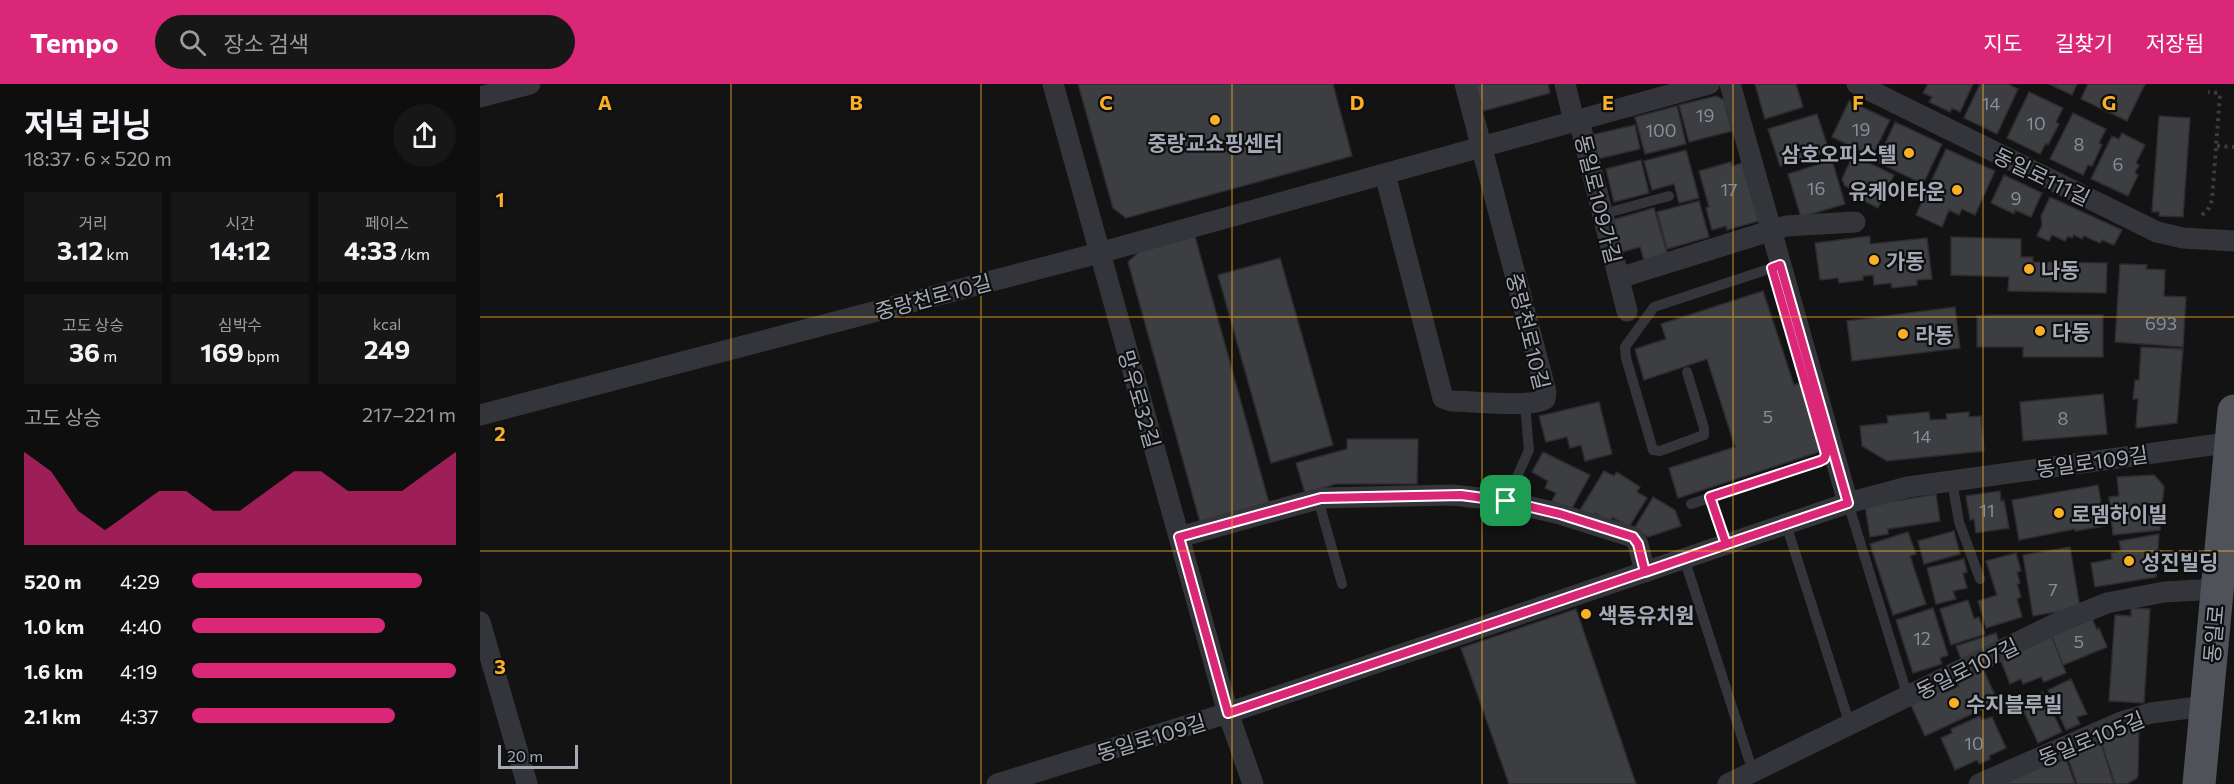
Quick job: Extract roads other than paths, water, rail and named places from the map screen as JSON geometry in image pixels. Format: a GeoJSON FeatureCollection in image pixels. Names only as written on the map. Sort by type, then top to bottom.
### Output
{"type":"FeatureCollection","features":[{"type":"Feature","properties":{"kind":"main road","name":"동일로"},"geometry":{"type":"LineString","coordinates":[[2199,784],[2233,432]]}},
{"type":"Feature","properties":{"kind":"street"},"geometry":{"type":"LineString","coordinates":[[480,97],[530,84]]}},
{"type":"Feature","properties":{"kind":"street","name":"망우로32길"},"geometry":{"type":"LineString","coordinates":[[1053,84],[1228,713],[1253,784]]}},
{"type":"Feature","properties":{"kind":"street","name":"중랑천로10길"},"geometry":{"type":"LineString","coordinates":[[1385,174],[1443,398],[1451,401],[1525,404],[1541,402],[1545,399],[1546,392],[1465,84]]}},
{"type":"Feature","properties":{"kind":"street","name":"동일로109가길"},"geometry":{"type":"LineString","coordinates":[[1564,84],[1577,121],[1603,214],[1627,311]]}},
{"type":"Feature","properties":{"kind":"street","name":"중랑천로10길"},"geometry":{"type":"LineString","coordinates":[[480,415],[1099,253],[1577,121],[1662,90],[1709,84]]}},
{"type":"Feature","properties":{"kind":"street"},"geometry":{"type":"LineString","coordinates":[[1730,84],[1770,231],[1776,267],[1848,503]]}},
{"type":"Feature","properties":{"kind":"street","name":"동일로111길"},"geometry":{"type":"LineString","coordinates":[[1857,84],[2157,232],[2198,240],[2234,241]]}},
{"type":"Feature","properties":{"kind":"street","name":"동일로109가길"},"geometry":{"type":"LineString","coordinates":[[1619,278],[1770,231],[1796,225],[1855,222]]}},
{"type":"Feature","properties":{"kind":"street","name":"동일로109길"},"geometry":{"type":"LineString","coordinates":[[997,784],[1228,713],[1848,503],[1908,487],[2233,432]]}},
{"type":"Feature","properties":{"kind":"street"},"geometry":{"type":"LineString","coordinates":[[1179,537],[1318,499],[1461,495],[1506,501],[1560,514],[1633,537],[1638,544],[1645,572]]}},
{"type":"Feature","properties":{"kind":"street","name":"동일로107길"},"geometry":{"type":"LineString","coordinates":[[1728,784],[2055,624],[2103,604],[2164,592],[2217,589]]}},
{"type":"Feature","properties":{"kind":"street"},"geometry":{"type":"LineString","coordinates":[[480,622],[527,784]]}},
{"type":"Feature","properties":{"kind":"street","name":"동일로105길"},"geometry":{"type":"LineString","coordinates":[[1979,784],[2121,722],[2151,713],[2206,706]]}},
{"type":"Feature","properties":{"kind":"lane"},"geometry":{"type":"LineString","coordinates":[[1603,214],[1669,196]]}},
{"type":"Feature","properties":{"kind":"lane"},"geometry":{"type":"LineString","coordinates":[[1687,372],[1704,428],[1704,435],[1660,451],[1653,450],[1626,358],[1625,347],[1654,308],[1776,267],[1826,454],[1820,461],[1691,504]]}},
{"type":"Feature","properties":{"kind":"lane"},"geometry":{"type":"LineString","coordinates":[[1506,501],[1529,450],[1525,404]]}},
{"type":"Feature","properties":{"kind":"lane"},"geometry":{"type":"LineString","coordinates":[[1952,481],[1959,522],[1980,579]]}},
{"type":"Feature","properties":{"kind":"lane"},"geometry":{"type":"LineString","coordinates":[[1710,497],[1726,544]]}},
{"type":"Feature","properties":{"kind":"lane"},"geometry":{"type":"LineString","coordinates":[[1318,499],[1342,584]]}},
{"type":"Feature","properties":{"kind":"lane"},"geometry":{"type":"LineString","coordinates":[[1848,503],[1908,697]]}},
{"type":"Feature","properties":{"kind":"lane"},"geometry":{"type":"LineString","coordinates":[[1786,524],[1850,725]]}},
{"type":"Feature","properties":{"kind":"lane"},"geometry":{"type":"LineString","coordinates":[[1684,558],[1752,772]]}},
{"type":"Feature","properties":{"kind":"place","name":"중랑교쇼핑센터"},"geometry":{"type":"Point","coordinates":[1215,120]}},
{"type":"Feature","properties":{"kind":"place","name":"삼호오피스텔"},"geometry":{"type":"Point","coordinates":[1909,153]}},
{"type":"Feature","properties":{"kind":"place","name":"유케이타운"},"geometry":{"type":"Point","coordinates":[1957,190]}},
{"type":"Feature","properties":{"kind":"place","name":"가동"},"geometry":{"type":"Point","coordinates":[1874,260]}},
{"type":"Feature","properties":{"kind":"place","name":"나동"},"geometry":{"type":"Point","coordinates":[2029,269]}},
{"type":"Feature","properties":{"kind":"place","name":"다동"},"geometry":{"type":"Point","coordinates":[2040,331]}},
{"type":"Feature","properties":{"kind":"place","name":"라동"},"geometry":{"type":"Point","coordinates":[1903,334]}},
{"type":"Feature","properties":{"kind":"place","name":"로뎀하이빌"},"geometry":{"type":"Point","coordinates":[2059,513]}},
{"type":"Feature","properties":{"kind":"place","name":"성진빌딩"},"geometry":{"type":"Point","coordinates":[2129,561]}},
{"type":"Feature","properties":{"kind":"place","name":"색동유치원"},"geometry":{"type":"Point","coordinates":[1586,614]}},
{"type":"Feature","properties":{"kind":"place","name":"수지블루빌"},"geometry":{"type":"Point","coordinates":[1954,703]}}]}
